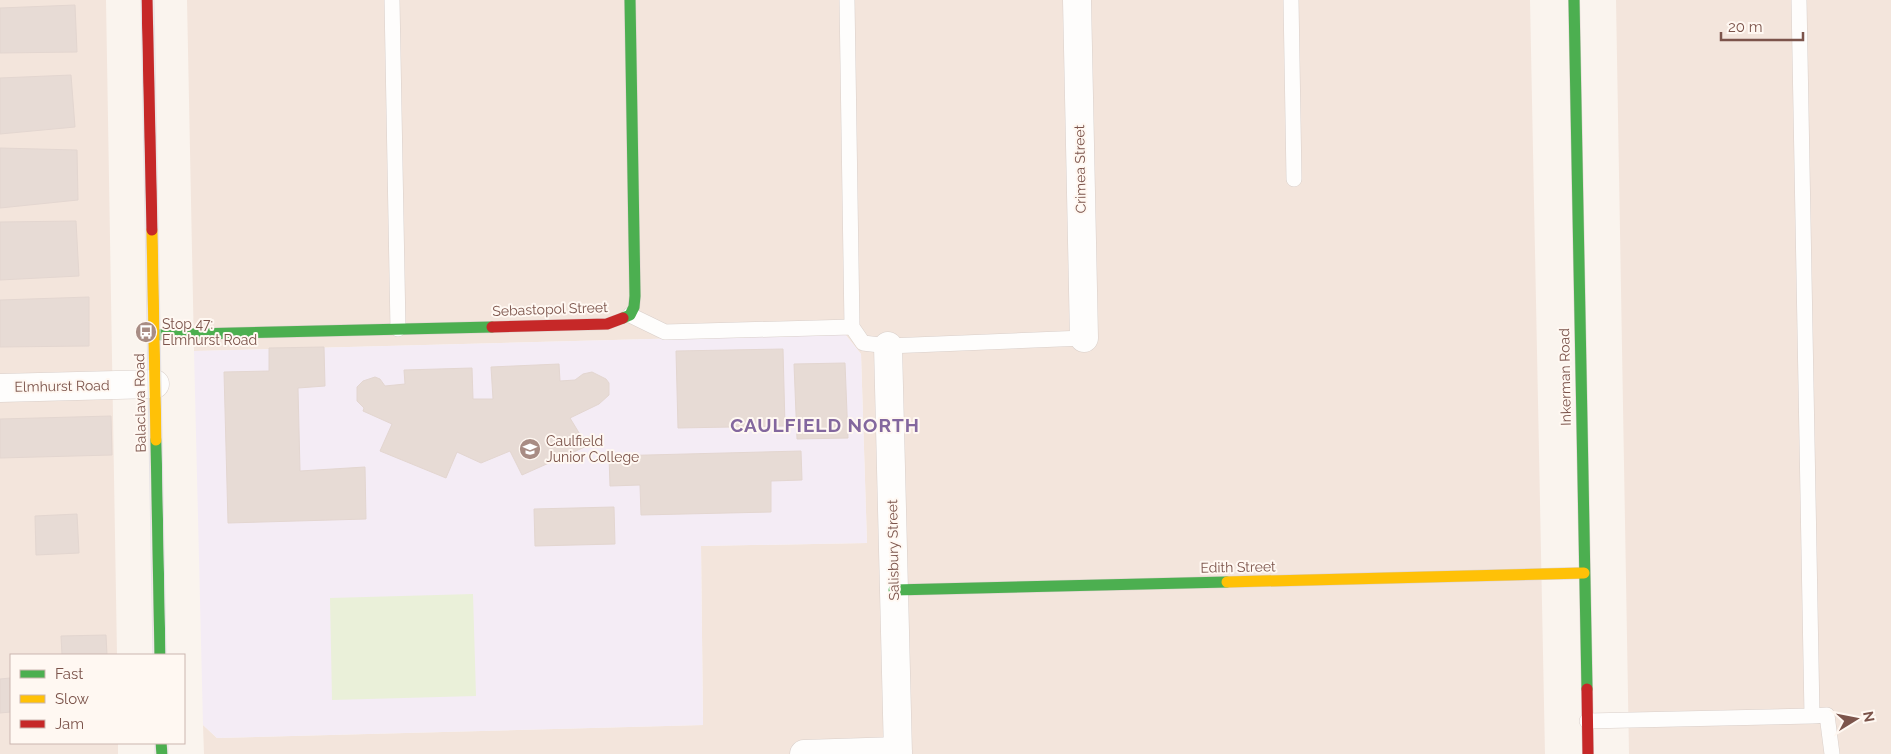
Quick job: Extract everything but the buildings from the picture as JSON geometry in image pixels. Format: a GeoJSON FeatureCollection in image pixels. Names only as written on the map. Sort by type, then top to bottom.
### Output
{"type":"FeatureCollection","features":[{"type":"Feature","properties":{"kind":"street","name":"Balaclava Road"},"geometry":{"type":"LineString","coordinates":[[147,0],[160,654]]}},
{"type":"Feature","properties":{"kind":"street"},"geometry":{"type":"LineString","coordinates":[[630,0],[634,296],[634,306],[630,315]]}},
{"type":"Feature","properties":{"kind":"street","name":"Crimea Street"},"geometry":{"type":"LineString","coordinates":[[1077,0],[1084,338]]}},
{"type":"Feature","properties":{"kind":"street","name":"Inkerman Road"},"geometry":{"type":"LineString","coordinates":[[1574,0],[1588,754]]}},
{"type":"Feature","properties":{"kind":"street","name":"Sebastopol Street"},"geometry":{"type":"LineString","coordinates":[[154,335],[607,324],[630,315]]}},
{"type":"Feature","properties":{"kind":"street","name":"Salisbury Street"},"geometry":{"type":"LineString","coordinates":[[888,346],[898,752]]}},
{"type":"Feature","properties":{"kind":"street","name":"Elmhurst Road"},"geometry":{"type":"LineString","coordinates":[[0,388],[155,384]]}},
{"type":"Feature","properties":{"kind":"street","name":"Edith Street"},"geometry":{"type":"LineString","coordinates":[[894,590],[1584,573]]}},
{"type":"Feature","properties":{"kind":"street"},"geometry":{"type":"LineString","coordinates":[[804,754],[898,752]]}},
{"type":"Feature","properties":{"kind":"lane"},"geometry":{"type":"LineString","coordinates":[[392,0],[398,329]]}},
{"type":"Feature","properties":{"kind":"lane"},"geometry":{"type":"LineString","coordinates":[[847,0],[852,327],[863,343],[888,346],[1084,338]]}},
{"type":"Feature","properties":{"kind":"lane"},"geometry":{"type":"LineString","coordinates":[[1291,0],[1294,179]]}},
{"type":"Feature","properties":{"kind":"lane"},"geometry":{"type":"LineString","coordinates":[[1799,0],[1812,716]]}},
{"type":"Feature","properties":{"kind":"lane"},"geometry":{"type":"LineString","coordinates":[[630,315],[665,332],[852,327]]}},
{"type":"Feature","properties":{"kind":"lane"},"geometry":{"type":"LineString","coordinates":[[1587,721],[1812,716],[1827,714],[1832,754]]}},
{"type":"Feature","properties":{"kind":"shaded area"},"geometry":{"type":"Polygon","coordinates":[[[0,0],[106,0],[117,654],[10,654],[10,744],[118,744],[118,754],[0,754],[0,0]]]}},
{"type":"Feature","properties":{"kind":"shaded area"},"geometry":{"type":"Polygon","coordinates":[[[187,0],[1530,0],[1545,754],[204,754],[203,725],[217,738],[703,725],[701,546],[867,543],[861,354],[845,334],[194,351],[187,0]]]}},
{"type":"Feature","properties":{"kind":"shaded area"},"geometry":{"type":"Polygon","coordinates":[[[1616,0],[1891,0],[1891,754],[1629,754],[1616,0]]]}},
{"type":"Feature","properties":{"kind":"shaded area","name":"Caulfield Junior College"},"geometry":{"type":"Polygon","coordinates":[[[845,334],[861,354],[867,543],[701,546],[703,725],[217,738],[203,725],[194,351],[845,334]]]}},
{"type":"Feature","properties":{"kind":"green space"},"geometry":{"type":"Polygon","coordinates":[[[473,594],[476,696],[332,700],[330,598],[473,594]]]}},
{"type":"Feature","properties":{"kind":"tram line"},"geometry":{"type":"LineString","coordinates":[[141,0],[153,654]]}},
{"type":"Feature","properties":{"kind":"tram line"},"geometry":{"type":"LineString","coordinates":[[154,0],[166,654]]}},
{"type":"Feature","properties":{"kind":"tram line"},"geometry":{"type":"LineString","coordinates":[[155,744],[155,754]]}},
{"type":"Feature","properties":{"kind":"tram line"},"geometry":{"type":"LineString","coordinates":[[168,744],[168,754]]}},
{"type":"Feature","properties":{"kind":"traffic: fast"},"geometry":{"type":"LineString","coordinates":[[623,318],[630,315],[634,307],[635,296],[630,0]]}},
{"type":"Feature","properties":{"kind":"traffic: fast"},"geometry":{"type":"LineString","coordinates":[[1574,0],[1587,689]]}},
{"type":"Feature","properties":{"kind":"traffic: fast"},"geometry":{"type":"LineString","coordinates":[[153,335],[492,327]]}},
{"type":"Feature","properties":{"kind":"traffic: fast"},"geometry":{"type":"LineString","coordinates":[[156,440],[160,654]]}},
{"type":"Feature","properties":{"kind":"traffic: fast"},"geometry":{"type":"LineString","coordinates":[[894,590],[1227,582]]}},
{"type":"Feature","properties":{"kind":"traffic: fast"},"geometry":{"type":"LineString","coordinates":[[161,744],[162,754]]}},
{"type":"Feature","properties":{"kind":"traffic: slow"},"geometry":{"type":"LineString","coordinates":[[152,230],[156,440]]}},
{"type":"Feature","properties":{"kind":"traffic: slow"},"geometry":{"type":"LineString","coordinates":[[1227,582],[1584,573]]}},
{"type":"Feature","properties":{"kind":"traffic: jam"},"geometry":{"type":"LineString","coordinates":[[147,0],[152,230]]}},
{"type":"Feature","properties":{"kind":"traffic: jam"},"geometry":{"type":"LineString","coordinates":[[492,327],[607,324],[623,318]]}},
{"type":"Feature","properties":{"kind":"traffic: jam"},"geometry":{"type":"LineString","coordinates":[[1587,689],[1588,754]]}},
{"type":"Feature","properties":{"kind":"place","name":"Stop 47: Elmhurst Road"},"geometry":{"type":"Point","coordinates":[146,332]}},
{"type":"Feature","properties":{"kind":"place","name":"Caulfield Junior College"},"geometry":{"type":"Point","coordinates":[530,449]}},
{"type":"Feature","properties":{"kind":"district","name":"CAULFIELD NORTH"},"geometry":{"type":"Point","coordinates":[825,425]}}]}
